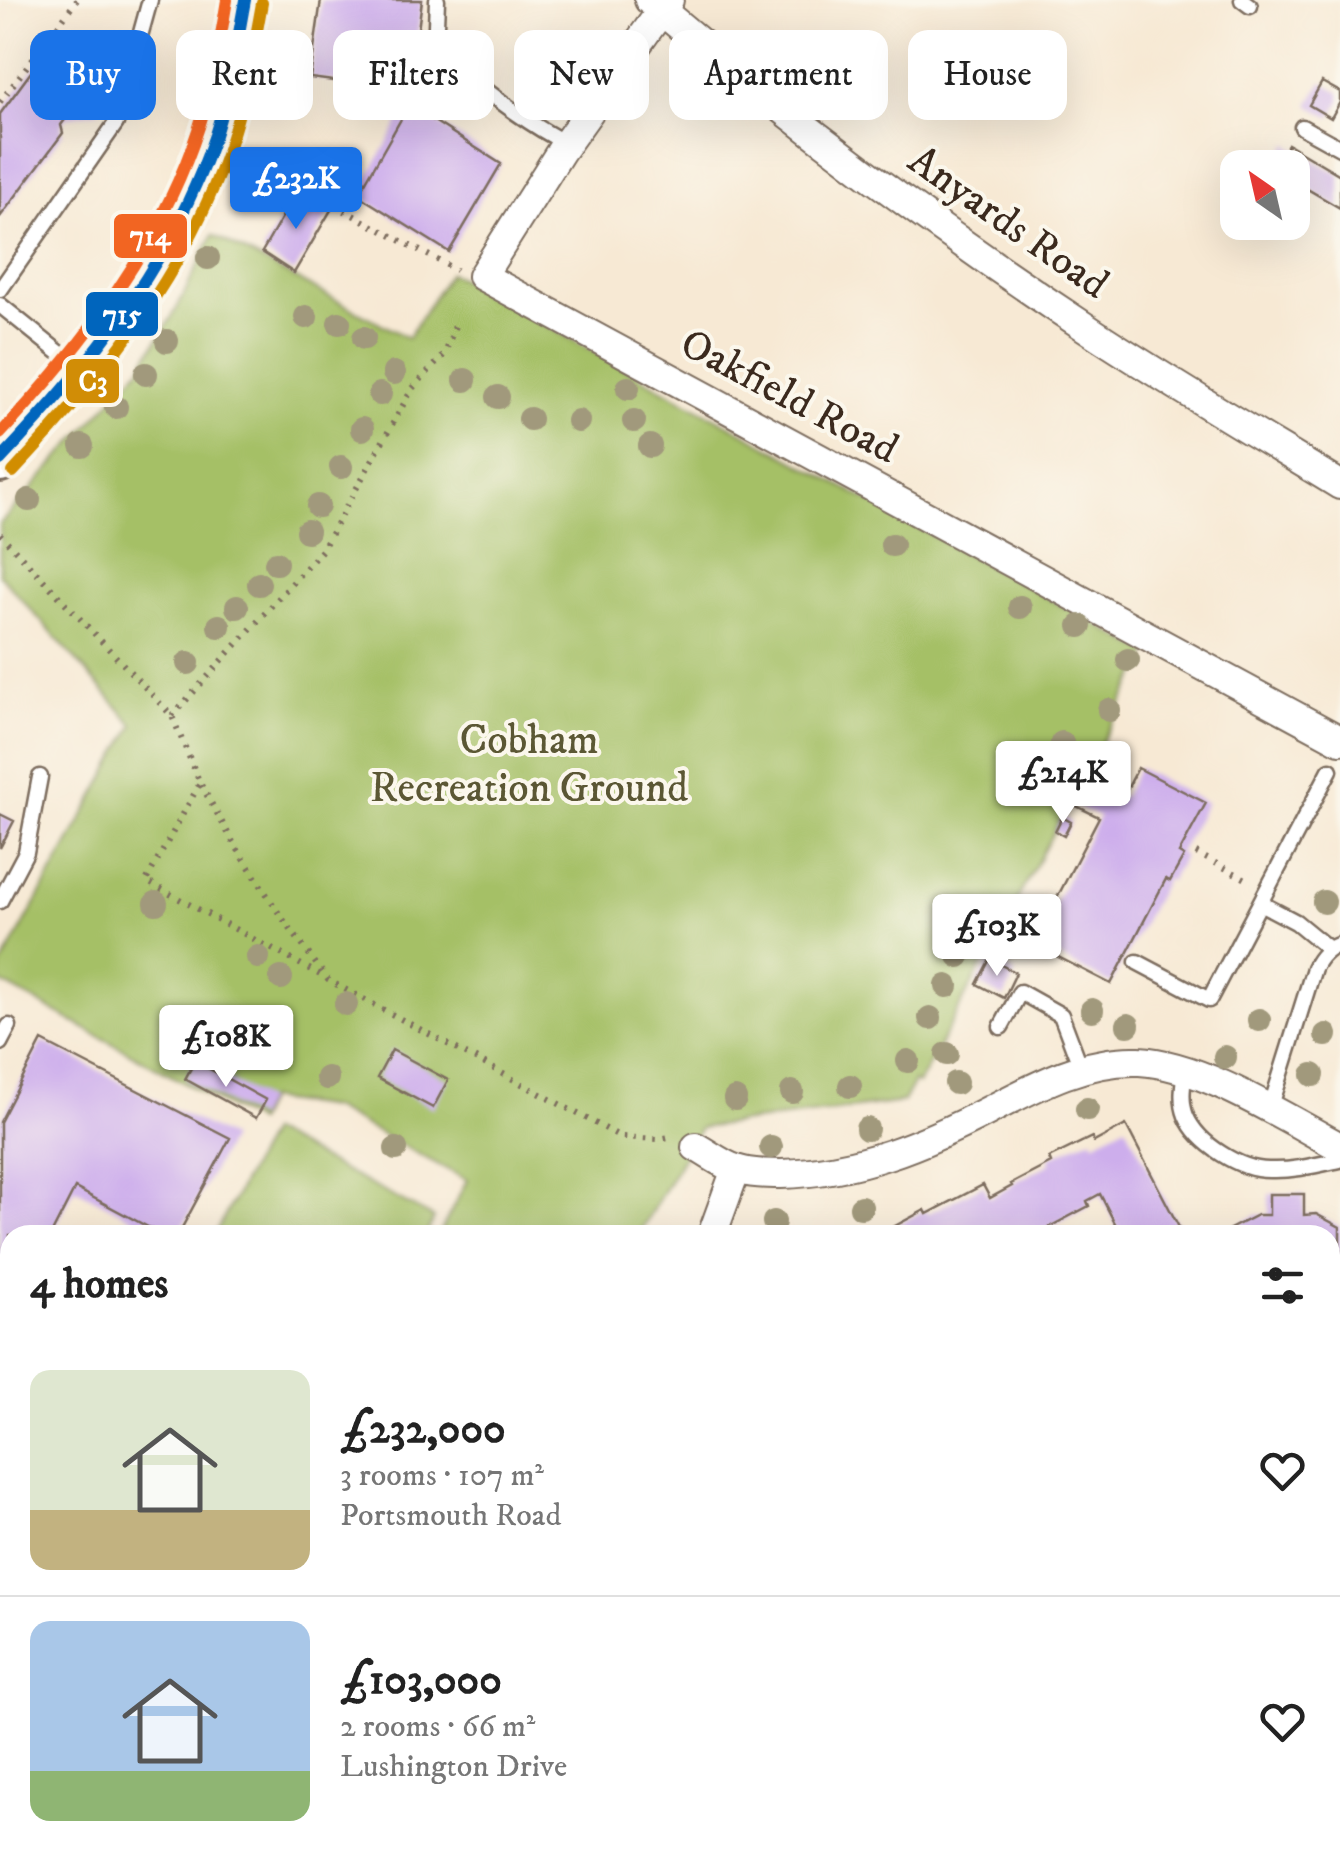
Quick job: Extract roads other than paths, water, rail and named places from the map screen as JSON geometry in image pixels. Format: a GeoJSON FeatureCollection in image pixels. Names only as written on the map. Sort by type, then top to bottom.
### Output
{"type":"FeatureCollection","features":[{"type":"Feature","properties":{"kind":"main road"},"geometry":{"type":"LineString","coordinates":[[5,445],[82,371],[131,306],[161,257],[186,210],[214,142],[239,48],[246,0]]}},
{"type":"Feature","properties":{"kind":"street"},"geometry":{"type":"LineString","coordinates":[[566,143],[660,3]]}},
{"type":"Feature","properties":{"kind":"street","name":"Anyards Road"},"geometry":{"type":"LineString","coordinates":[[660,3],[700,44],[873,178],[1123,351],[1340,486]]}},
{"type":"Feature","properties":{"kind":"street","name":"Oakfield Road"},"geometry":{"type":"LineString","coordinates":[[566,143],[482,276],[1340,740]]}},
{"type":"Feature","properties":{"kind":"street"},"geometry":{"type":"LineString","coordinates":[[696,1147],[736,1170],[771,1174],[834,1170],[957,1127],[1081,1068],[1138,1061],[1185,1069],[1340,1147]]}},
{"type":"Feature","properties":{"kind":"street"},"geometry":{"type":"LineString","coordinates":[[716,1225],[736,1170]]}},
{"type":"Feature","properties":{"kind":"lane"},"geometry":{"type":"LineString","coordinates":[[0,290],[116,123],[150,0]]}},
{"type":"Feature","properties":{"kind":"lane"},"geometry":{"type":"LineString","coordinates":[[438,0],[435,50],[516,113],[566,143]]}},
{"type":"Feature","properties":{"kind":"lane"},"geometry":{"type":"LineString","coordinates":[[1302,127],[1340,148]]}},
{"type":"Feature","properties":{"kind":"lane"},"geometry":{"type":"LineString","coordinates":[[0,305],[82,371]]}},
{"type":"Feature","properties":{"kind":"lane"},"geometry":{"type":"LineString","coordinates":[[1137,962],[1209,1000],[1330,770]]}},
{"type":"Feature","properties":{"kind":"lane"},"geometry":{"type":"LineString","coordinates":[[0,900],[26,852],[40,777]]}},
{"type":"Feature","properties":{"kind":"lane"},"geometry":{"type":"LineString","coordinates":[[1264,896],[1334,946],[1319,958],[1314,968],[1270,1110]]}},
{"type":"Feature","properties":{"kind":"lane"},"geometry":{"type":"LineString","coordinates":[[1001,1027],[1020,992],[1061,1016],[1081,1068]]}},
{"type":"Feature","properties":{"kind":"lane"},"geometry":{"type":"LineString","coordinates":[[0,1043],[8,1026]]}},
{"type":"Feature","properties":{"kind":"lane"},"geometry":{"type":"LineString","coordinates":[[1185,1069],[1182,1092],[1186,1115],[1198,1134],[1226,1157],[1265,1170],[1304,1168],[1340,1160]]}},
{"type":"Feature","properties":{"kind":"park label","name":"Cobham Recreation Ground"},"geometry":{"type":"Point","coordinates":[529,765]}}]}
